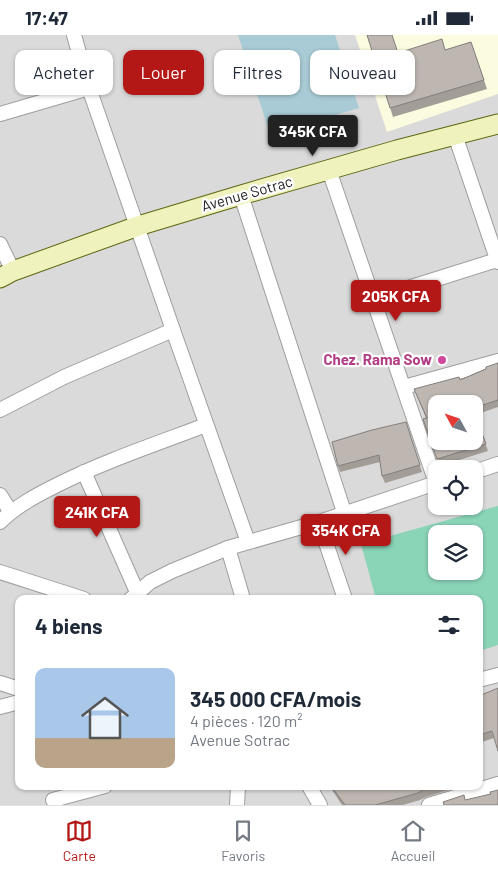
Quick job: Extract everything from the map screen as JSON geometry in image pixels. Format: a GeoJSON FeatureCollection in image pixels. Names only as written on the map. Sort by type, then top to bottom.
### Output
{"type":"FeatureCollection","features":[{"type":"Feature","properties":{"kind":"street"},"geometry":{"type":"LineString","coordinates":[[74,35],[78,50]]}},
{"type":"Feature","properties":{"kind":"street"},"geometry":{"type":"LineString","coordinates":[[0,114],[65,95]]}},
{"type":"Feature","properties":{"kind":"street"},"geometry":{"type":"LineString","coordinates":[[91,95],[248,542]]}},
{"type":"Feature","properties":{"kind":"street","name":"Avenue Sotrac"},"geometry":{"type":"LineString","coordinates":[[6,275],[138,226],[329,170],[498,124]]}},
{"type":"Feature","properties":{"kind":"street"},"geometry":{"type":"LineString","coordinates":[[373,299],[498,261],[455,135]]}},
{"type":"Feature","properties":{"kind":"street"},"geometry":{"type":"LineString","coordinates":[[329,170],[428,460]]}},
{"type":"Feature","properties":{"kind":"street"},"geometry":{"type":"LineString","coordinates":[[241,195],[344,512]]}},
{"type":"Feature","properties":{"kind":"street"},"geometry":{"type":"LineString","coordinates":[[0,244],[6,275]]}},
{"type":"Feature","properties":{"kind":"street"},"geometry":{"type":"LineString","coordinates":[[0,411],[64,377],[173,330]]}},
{"type":"Feature","properties":{"kind":"street"},"geometry":{"type":"LineString","coordinates":[[404,387],[498,361]]}},
{"type":"Feature","properties":{"kind":"street"},"geometry":{"type":"LineString","coordinates":[[0,522],[10,511],[84,472],[206,425]]}},
{"type":"Feature","properties":{"kind":"street"},"geometry":{"type":"LineString","coordinates":[[483,469],[498,464]]}},
{"type":"Feature","properties":{"kind":"street"},"geometry":{"type":"LineString","coordinates":[[84,472],[134,595],[150,582],[172,571],[228,548],[319,522],[344,512],[428,486]]}},
{"type":"Feature","properties":{"kind":"street"},"geometry":{"type":"LineString","coordinates":[[0,495],[10,511]]}},
{"type":"Feature","properties":{"kind":"street"},"geometry":{"type":"LineString","coordinates":[[319,522],[344,595]]}},
{"type":"Feature","properties":{"kind":"street"},"geometry":{"type":"LineString","coordinates":[[228,548],[242,595]]}},
{"type":"Feature","properties":{"kind":"street"},"geometry":{"type":"LineString","coordinates":[[0,572],[72,595]]}},
{"type":"Feature","properties":{"kind":"street"},"geometry":{"type":"LineString","coordinates":[[483,679],[498,675]]}},
{"type":"Feature","properties":{"kind":"street"},"geometry":{"type":"LineString","coordinates":[[0,683],[15,688]]}},
{"type":"Feature","properties":{"kind":"street"},"geometry":{"type":"LineString","coordinates":[[0,707],[15,703]]}},
{"type":"Feature","properties":{"kind":"street"},"geometry":{"type":"LineString","coordinates":[[483,788],[498,784]]}},
{"type":"Feature","properties":{"kind":"street"},"geometry":{"type":"LineString","coordinates":[[55,790],[53,803],[93,790]]}},
{"type":"Feature","properties":{"kind":"street"},"geometry":{"type":"LineString","coordinates":[[237,805],[238,790]]}},
{"type":"Feature","properties":{"kind":"street"},"geometry":{"type":"LineString","coordinates":[[311,790],[320,805]]}},
{"type":"Feature","properties":{"kind":"street"},"geometry":{"type":"LineString","coordinates":[[428,805],[478,790]]}},
{"type":"Feature","properties":{"kind":"shaded area"},"geometry":{"type":"Polygon","coordinates":[[[0,35],[498,35],[498,805],[0,805],[0,35]]]}},
{"type":"Feature","properties":{"kind":"shaded area"},"geometry":{"type":"Polygon","coordinates":[[[355,35],[498,35],[498,94],[387,132],[375,95],[415,95],[415,50],[360,50],[355,35]]]}},
{"type":"Feature","properties":{"kind":"green space"},"geometry":{"type":"Polygon","coordinates":[[[498,506],[498,645],[483,650],[483,595],[375,595],[361,544],[428,525],[428,580],[483,580],[483,525],[430,525],[466,515],[483,515],[483,510],[498,506]]]}},
{"type":"Feature","properties":{"kind":"water"},"geometry":{"type":"Polygon","coordinates":[[[238,35],[335,35],[340,50],[310,50],[310,95],[355,95],[359,108],[270,134],[257,95],[300,95],[300,50],[243,50],[238,35]]]}},
{"type":"Feature","properties":{"kind":"building"},"geometry":{"type":"Polygon","coordinates":[[[367,35],[392,35],[397,50],[372,50],[367,35]]]}},
{"type":"Feature","properties":{"kind":"building"},"geometry":{"type":"Polygon","coordinates":[[[442,39],[445,50],[471,42],[484,80],[390,108],[386,95],[415,95],[415,50],[407,50],[442,39]]]}},
{"type":"Feature","properties":{"kind":"building"},"geometry":{"type":"Polygon","coordinates":[[[498,363],[498,400],[483,405],[483,395],[428,395],[428,433],[423,419],[427,418],[414,389],[459,377],[460,380],[486,369],[486,367],[498,363]]]}},
{"type":"Feature","properties":{"kind":"building"},"geometry":{"type":"Polygon","coordinates":[[[406,422],[420,465],[382,476],[379,455],[338,466],[332,442],[406,422]]]}},
{"type":"Feature","properties":{"kind":"building"},"geometry":{"type":"Polygon","coordinates":[[[434,450],[466,450],[437,459],[434,450]]]}},
{"type":"Feature","properties":{"kind":"building"},"geometry":{"type":"Polygon","coordinates":[[[498,688],[498,751],[492,731],[483,734],[483,694],[498,688]]]}},
{"type":"Feature","properties":{"kind":"building"},"geometry":{"type":"Polygon","coordinates":[[[334,790],[422,790],[418,793],[375,805],[345,805],[334,790]]]}},
{"type":"Feature","properties":{"kind":"building"},"geometry":{"type":"Polygon","coordinates":[[[498,790],[498,805],[444,805],[443,802],[464,795],[465,800],[491,794],[490,792],[498,790]]]}},
{"type":"Feature","properties":{"kind":"place","name":"Chez. Rama Sow"},"geometry":{"type":"Point","coordinates":[442,360]}}]}
